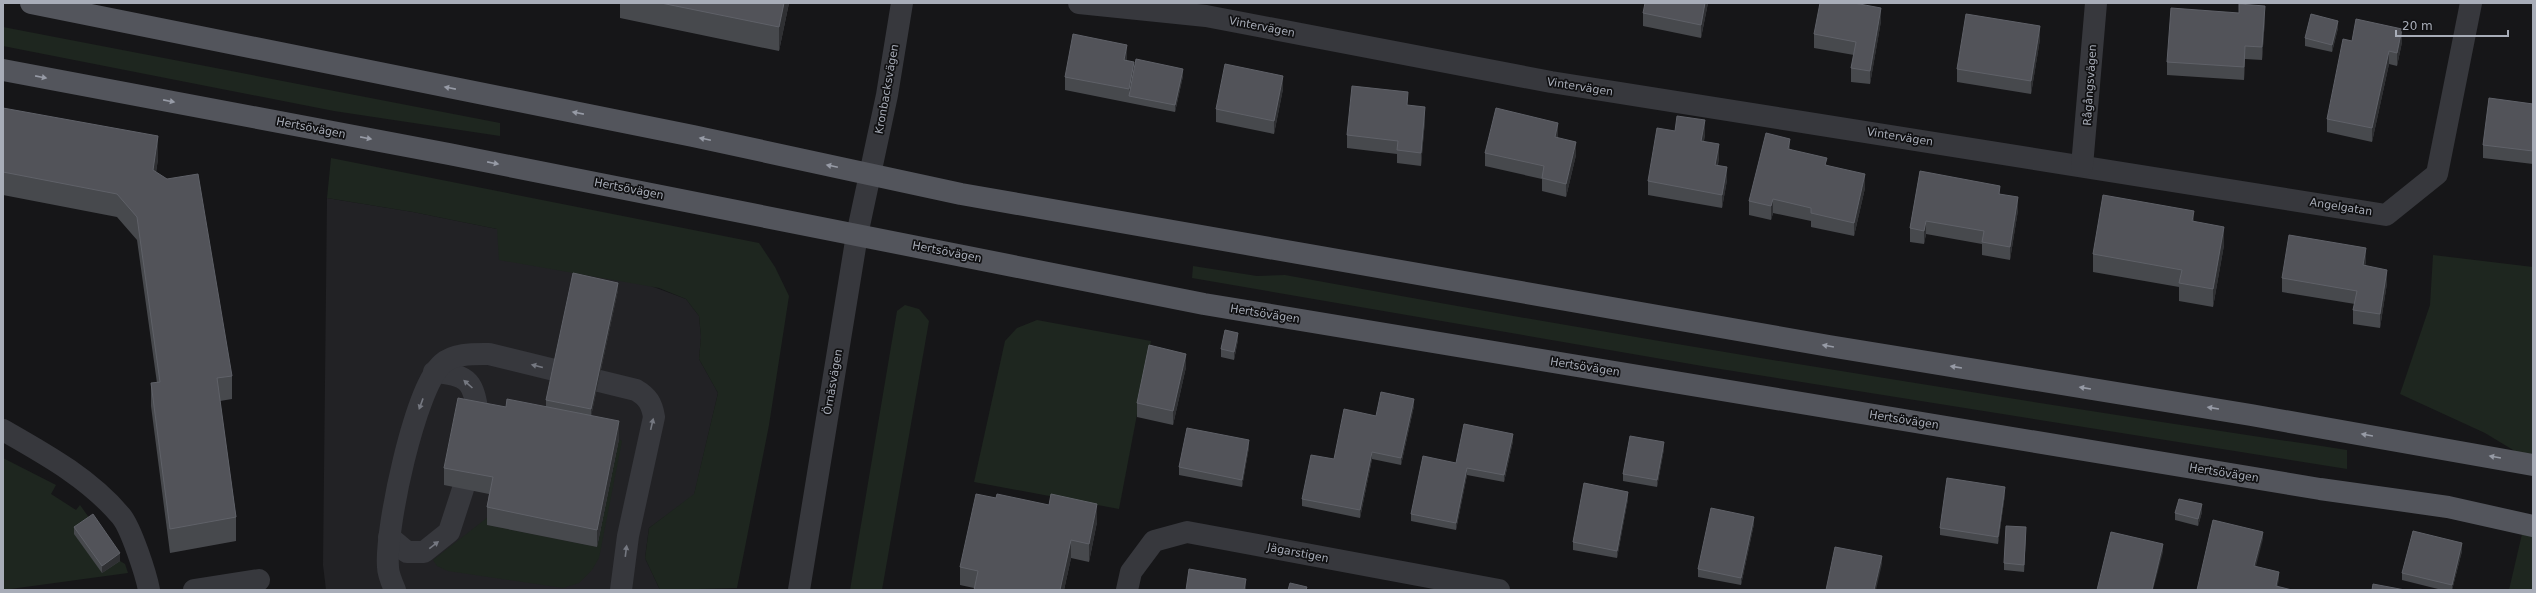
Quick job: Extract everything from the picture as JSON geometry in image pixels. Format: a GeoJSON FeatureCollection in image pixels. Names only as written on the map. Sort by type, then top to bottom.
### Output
{"type":"FeatureCollection","features":[{"type":"Feature","properties":{"kind":"main road"},"geometry":{"type":"LineString","coordinates":[[31,3],[204,36],[961,194],[1829,346],[2251,415],[2533,465]]}},
{"type":"Feature","properties":{"kind":"main road","name":"Hertsövägen"},"geometry":{"type":"LineString","coordinates":[[3,70],[456,155],[1204,304],[2320,489],[2448,507],[2533,526]]}},
{"type":"Feature","properties":{"kind":"street","name":"Kronbacksvägen"},"geometry":{"type":"LineString","coordinates":[[870,174],[902,3]]}},
{"type":"Feature","properties":{"kind":"street","name":"Vintervägen"},"geometry":{"type":"LineString","coordinates":[[1079,3],[1208,10],[1551,82],[2082,166]]}},
{"type":"Feature","properties":{"kind":"street","name":"Rågångsvägen"},"geometry":{"type":"LineString","coordinates":[[2082,166],[2096,3]]}},
{"type":"Feature","properties":{"kind":"street","name":"Angelgatan"},"geometry":{"type":"LineString","coordinates":[[2082,166],[2386,214],[2437,174],[2471,3]]}},
{"type":"Feature","properties":{"kind":"street","name":"Örnäsvägen"},"geometry":{"type":"LineString","coordinates":[[799,590],[857,235],[870,174]]}},
{"type":"Feature","properties":{"kind":"street"},"geometry":{"type":"LineString","coordinates":[[395,590],[388,568],[389,537],[411,433],[434,372],[444,362],[465,354],[489,354],[636,390],[645,396],[652,406],[654,417],[628,536],[621,590]]}},
{"type":"Feature","properties":{"kind":"street"},"geometry":{"type":"LineString","coordinates":[[434,372],[456,373],[473,388],[479,419]]}},
{"type":"Feature","properties":{"kind":"street"},"geometry":{"type":"LineString","coordinates":[[3,430],[56,461],[84,481],[122,517],[146,574],[149,590]]}},
{"type":"Feature","properties":{"kind":"street"},"geometry":{"type":"LineString","coordinates":[[389,537],[407,552],[424,552],[449,532],[464,489]]}},
{"type":"Feature","properties":{"kind":"street","name":"Jägarstigen"},"geometry":{"type":"LineString","coordinates":[[1127,590],[1131,572],[1154,541],[1186,532],[1494,590]]}},
{"type":"Feature","properties":{"kind":"street"},"geometry":{"type":"LineString","coordinates":[[194,590],[259,580]]}},
{"type":"Feature","properties":{"kind":"shaded area"},"geometry":{"type":"Polygon","coordinates":[[[3,27],[500,123],[500,136],[334,111],[3,46],[3,27]]]}},
{"type":"Feature","properties":{"kind":"shaded area"},"geometry":{"type":"Polygon","coordinates":[[[331,158],[759,243],[775,267],[789,296],[769,425],[737,588],[660,590],[645,558],[649,528],[694,494],[718,393],[699,359],[701,337],[699,316],[686,299],[659,288],[499,260],[497,229],[413,212],[327,198],[331,158]]]}},
{"type":"Feature","properties":{"kind":"shaded area"},"geometry":{"type":"Polygon","coordinates":[[[327,198],[413,212],[497,229],[686,299],[699,316],[701,337],[699,359],[718,393],[694,495],[649,528],[645,558],[660,590],[326,590],[323,565],[327,198]]]}},
{"type":"Feature","properties":{"kind":"shaded area"},"geometry":{"type":"Polygon","coordinates":[[[2433,255],[2533,267],[2533,462],[2485,433],[2400,394],[2430,305],[2433,255]]]}},
{"type":"Feature","properties":{"kind":"shaded area"},"geometry":{"type":"Polygon","coordinates":[[[1193,266],[1257,276],[1285,275],[1815,367],[2347,450],[2347,469],[1708,367],[1192,278],[1193,266]]]}},
{"type":"Feature","properties":{"kind":"shaded area"},"geometry":{"type":"Polygon","coordinates":[[[905,305],[919,309],[929,321],[882,590],[850,590],[897,311],[905,305]]]}},
{"type":"Feature","properties":{"kind":"shaded area"},"geometry":{"type":"Polygon","coordinates":[[[1037,320],[1151,341],[1119,509],[974,482],[1005,341],[1017,328],[1037,320]]]}},
{"type":"Feature","properties":{"kind":"shaded area"},"geometry":{"type":"Polygon","coordinates":[[[619,439],[622,441],[599,558],[592,570],[579,583],[563,588],[448,571],[437,566],[433,560],[488,517],[487,525],[597,547],[619,439]]]}},
{"type":"Feature","properties":{"kind":"shaded area"},"geometry":{"type":"Polygon","coordinates":[[[3,458],[56,485],[51,494],[76,510],[80,505],[120,561],[125,564],[128,573],[3,590],[3,458]]]}},
{"type":"Feature","properties":{"kind":"shaded area"},"geometry":{"type":"Polygon","coordinates":[[[2522,534],[2533,536],[2533,590],[2509,590],[2522,534]]]}},
{"type":"Feature","properties":{"kind":"building"},"geometry":{"type":"Polygon","coordinates":[[[661,3],[784,3],[779,27],[661,3]]]}},
{"type":"Feature","properties":{"kind":"building"},"geometry":{"type":"Polygon","coordinates":[[[1645,3],[1705,3],[1701,25],[1643,13],[1645,3]]]}},
{"type":"Feature","properties":{"kind":"building"},"geometry":{"type":"Polygon","coordinates":[[[1820,3],[1854,3],[1881,8],[1870,71],[1851,68],[1856,42],[1814,34],[1820,3]]]}},
{"type":"Feature","properties":{"kind":"building"},"geometry":{"type":"Polygon","coordinates":[[[2239,4],[2265,6],[2262,47],[2245,46],[2244,67],[2167,62],[2171,8],[2239,13],[2239,4]]]}},
{"type":"Feature","properties":{"kind":"building"},"geometry":{"type":"Polygon","coordinates":[[[1966,14],[2040,26],[2031,81],[1957,69],[1966,14]]]}},
{"type":"Feature","properties":{"kind":"building"},"geometry":{"type":"Polygon","coordinates":[[[2311,14],[2338,21],[2332,45],[2305,38],[2311,14]]]}},
{"type":"Feature","properties":{"kind":"building"},"geometry":{"type":"Polygon","coordinates":[[[2356,19],[2402,29],[2397,53],[2389,51],[2372,128],[2327,119],[2343,39],[2352,41],[2356,19]]]}},
{"type":"Feature","properties":{"kind":"building"},"geometry":{"type":"Polygon","coordinates":[[[1073,34],[1127,45],[1124,60],[1134,62],[1129,89],[1065,77],[1073,34]]]}},
{"type":"Feature","properties":{"kind":"building"},"geometry":{"type":"Polygon","coordinates":[[[1136,59],[1183,69],[1175,105],[1129,96],[1136,59]]]}},
{"type":"Feature","properties":{"kind":"building"},"geometry":{"type":"Polygon","coordinates":[[[1225,64],[1283,76],[1274,121],[1216,109],[1225,64]]]}},
{"type":"Feature","properties":{"kind":"building"},"geometry":{"type":"Polygon","coordinates":[[[1352,86],[1408,92],[1407,105],[1425,107],[1421,153],[1397,150],[1398,141],[1347,135],[1352,86]]]}},
{"type":"Feature","properties":{"kind":"building"},"geometry":{"type":"Polygon","coordinates":[[[2489,98],[2533,104],[2533,151],[2483,145],[2489,98]]]}},
{"type":"Feature","properties":{"kind":"building"},"geometry":{"type":"Polygon","coordinates":[[[3,108],[158,136],[153,170],[167,179],[198,174],[232,376],[217,378],[236,517],[170,529],[151,383],[160,382],[137,217],[117,194],[3,172],[3,108]]]}},
{"type":"Feature","properties":{"kind":"building"},"geometry":{"type":"Polygon","coordinates":[[[1496,108],[1558,123],[1555,137],[1576,142],[1566,184],[1542,178],[1544,166],[1485,153],[1496,108]]]}},
{"type":"Feature","properties":{"kind":"building"},"geometry":{"type":"Polygon","coordinates":[[[1677,116],[1705,120],[1701,141],[1719,144],[1715,165],[1727,167],[1722,195],[1648,181],[1657,128],[1675,131],[1677,116]]]}},
{"type":"Feature","properties":{"kind":"building"},"geometry":{"type":"Polygon","coordinates":[[[1766,133],[1790,139],[1788,149],[1827,158],[1825,165],[1865,174],[1854,223],[1811,213],[1811,208],[1773,199],[1771,206],[1749,201],[1766,133]]]}},
{"type":"Feature","properties":{"kind":"building"},"geometry":{"type":"Polygon","coordinates":[[[1920,171],[2000,186],[1999,194],[2018,197],[2010,247],[1982,242],[1984,231],[1926,221],[1924,231],[1910,228],[1920,171]]]}},
{"type":"Feature","properties":{"kind":"building"},"geometry":{"type":"Polygon","coordinates":[[[2103,195],[2194,211],[2192,221],[2224,227],[2213,289],[2179,283],[2182,270],[2093,254],[2103,195]]]}},
{"type":"Feature","properties":{"kind":"building"},"geometry":{"type":"Polygon","coordinates":[[[2289,235],[2366,248],[2363,265],[2387,270],[2380,314],[2353,310],[2357,291],[2282,278],[2289,235]]]}},
{"type":"Feature","properties":{"kind":"building"},"geometry":{"type":"Polygon","coordinates":[[[573,273],[618,283],[591,409],[546,400],[573,273]]]}},
{"type":"Feature","properties":{"kind":"building"},"geometry":{"type":"Polygon","coordinates":[[[1225,330],[1238,333],[1234,352],[1221,349],[1225,330]]]}},
{"type":"Feature","properties":{"kind":"building"},"geometry":{"type":"Polygon","coordinates":[[[1149,345],[1186,354],[1173,411],[1137,403],[1149,345]]]}},
{"type":"Feature","properties":{"kind":"building"},"geometry":{"type":"Polygon","coordinates":[[[1381,392],[1414,399],[1401,458],[1372,452],[1360,510],[1302,499],[1311,455],[1334,459],[1344,409],[1376,416],[1381,392]]]}},
{"type":"Feature","properties":{"kind":"building"},"geometry":{"type":"Polygon","coordinates":[[[458,398],[506,407],[507,399],[619,421],[597,530],[487,507],[493,477],[444,468],[458,398]]]}},
{"type":"Feature","properties":{"kind":"building"},"geometry":{"type":"Polygon","coordinates":[[[1464,424],[1513,434],[1504,475],[1467,468],[1456,523],[1411,514],[1423,456],[1456,463],[1464,424]]]}},
{"type":"Feature","properties":{"kind":"building"},"geometry":{"type":"Polygon","coordinates":[[[1187,428],[1249,440],[1242,480],[1179,467],[1187,428]]]}},
{"type":"Feature","properties":{"kind":"building"},"geometry":{"type":"Polygon","coordinates":[[[1630,436],[1664,442],[1657,480],[1623,474],[1630,436]]]}},
{"type":"Feature","properties":{"kind":"building"},"geometry":{"type":"Polygon","coordinates":[[[1947,478],[2005,487],[1998,537],[1940,528],[1947,478]]]}},
{"type":"Feature","properties":{"kind":"building"},"geometry":{"type":"Polygon","coordinates":[[[1584,483],[1628,492],[1617,551],[1573,542],[1584,483]]]}},
{"type":"Feature","properties":{"kind":"building"},"geometry":{"type":"Polygon","coordinates":[[[976,494],[996,498],[997,494],[1049,505],[1051,494],[1097,504],[1089,544],[1071,540],[1060,590],[974,590],[978,571],[960,567],[976,494]]]}},
{"type":"Feature","properties":{"kind":"building"},"geometry":{"type":"Polygon","coordinates":[[[2179,499],[2202,504],[2198,519],[2175,513],[2179,499]]]}},
{"type":"Feature","properties":{"kind":"building"},"geometry":{"type":"Polygon","coordinates":[[[1711,508],[1754,517],[1741,578],[1698,569],[1711,508]]]}},
{"type":"Feature","properties":{"kind":"building"},"geometry":{"type":"Polygon","coordinates":[[[93,514],[120,553],[102,566],[74,527],[93,514]]]}},
{"type":"Feature","properties":{"kind":"building"},"geometry":{"type":"Polygon","coordinates":[[[2213,520],[2263,532],[2254,566],[2279,572],[2276,586],[2292,590],[2197,590],[2213,520]]]}},
{"type":"Feature","properties":{"kind":"building"},"geometry":{"type":"Polygon","coordinates":[[[2006,526],[2026,527],[2024,565],[2004,563],[2006,526]]]}},
{"type":"Feature","properties":{"kind":"building"},"geometry":{"type":"Polygon","coordinates":[[[2413,531],[2462,543],[2452,585],[2402,573],[2413,531]]]}},
{"type":"Feature","properties":{"kind":"building"},"geometry":{"type":"Polygon","coordinates":[[[2111,532],[2163,544],[2152,590],[2097,590],[2111,532]]]}},
{"type":"Feature","properties":{"kind":"building"},"geometry":{"type":"Polygon","coordinates":[[[1835,547],[1882,556],[1874,590],[1826,590],[1835,547]]]}},
{"type":"Feature","properties":{"kind":"building"},"geometry":{"type":"Polygon","coordinates":[[[1189,569],[1246,579],[1244,590],[1186,590],[1189,569]]]}},
{"type":"Feature","properties":{"kind":"building"},"geometry":{"type":"Polygon","coordinates":[[[1290,583],[1307,587],[1306,590],[1288,590],[1290,583]]]}},
{"type":"Feature","properties":{"kind":"building"},"geometry":{"type":"Polygon","coordinates":[[[2373,584],[2405,590],[2372,590],[2373,584]]]}}]}
